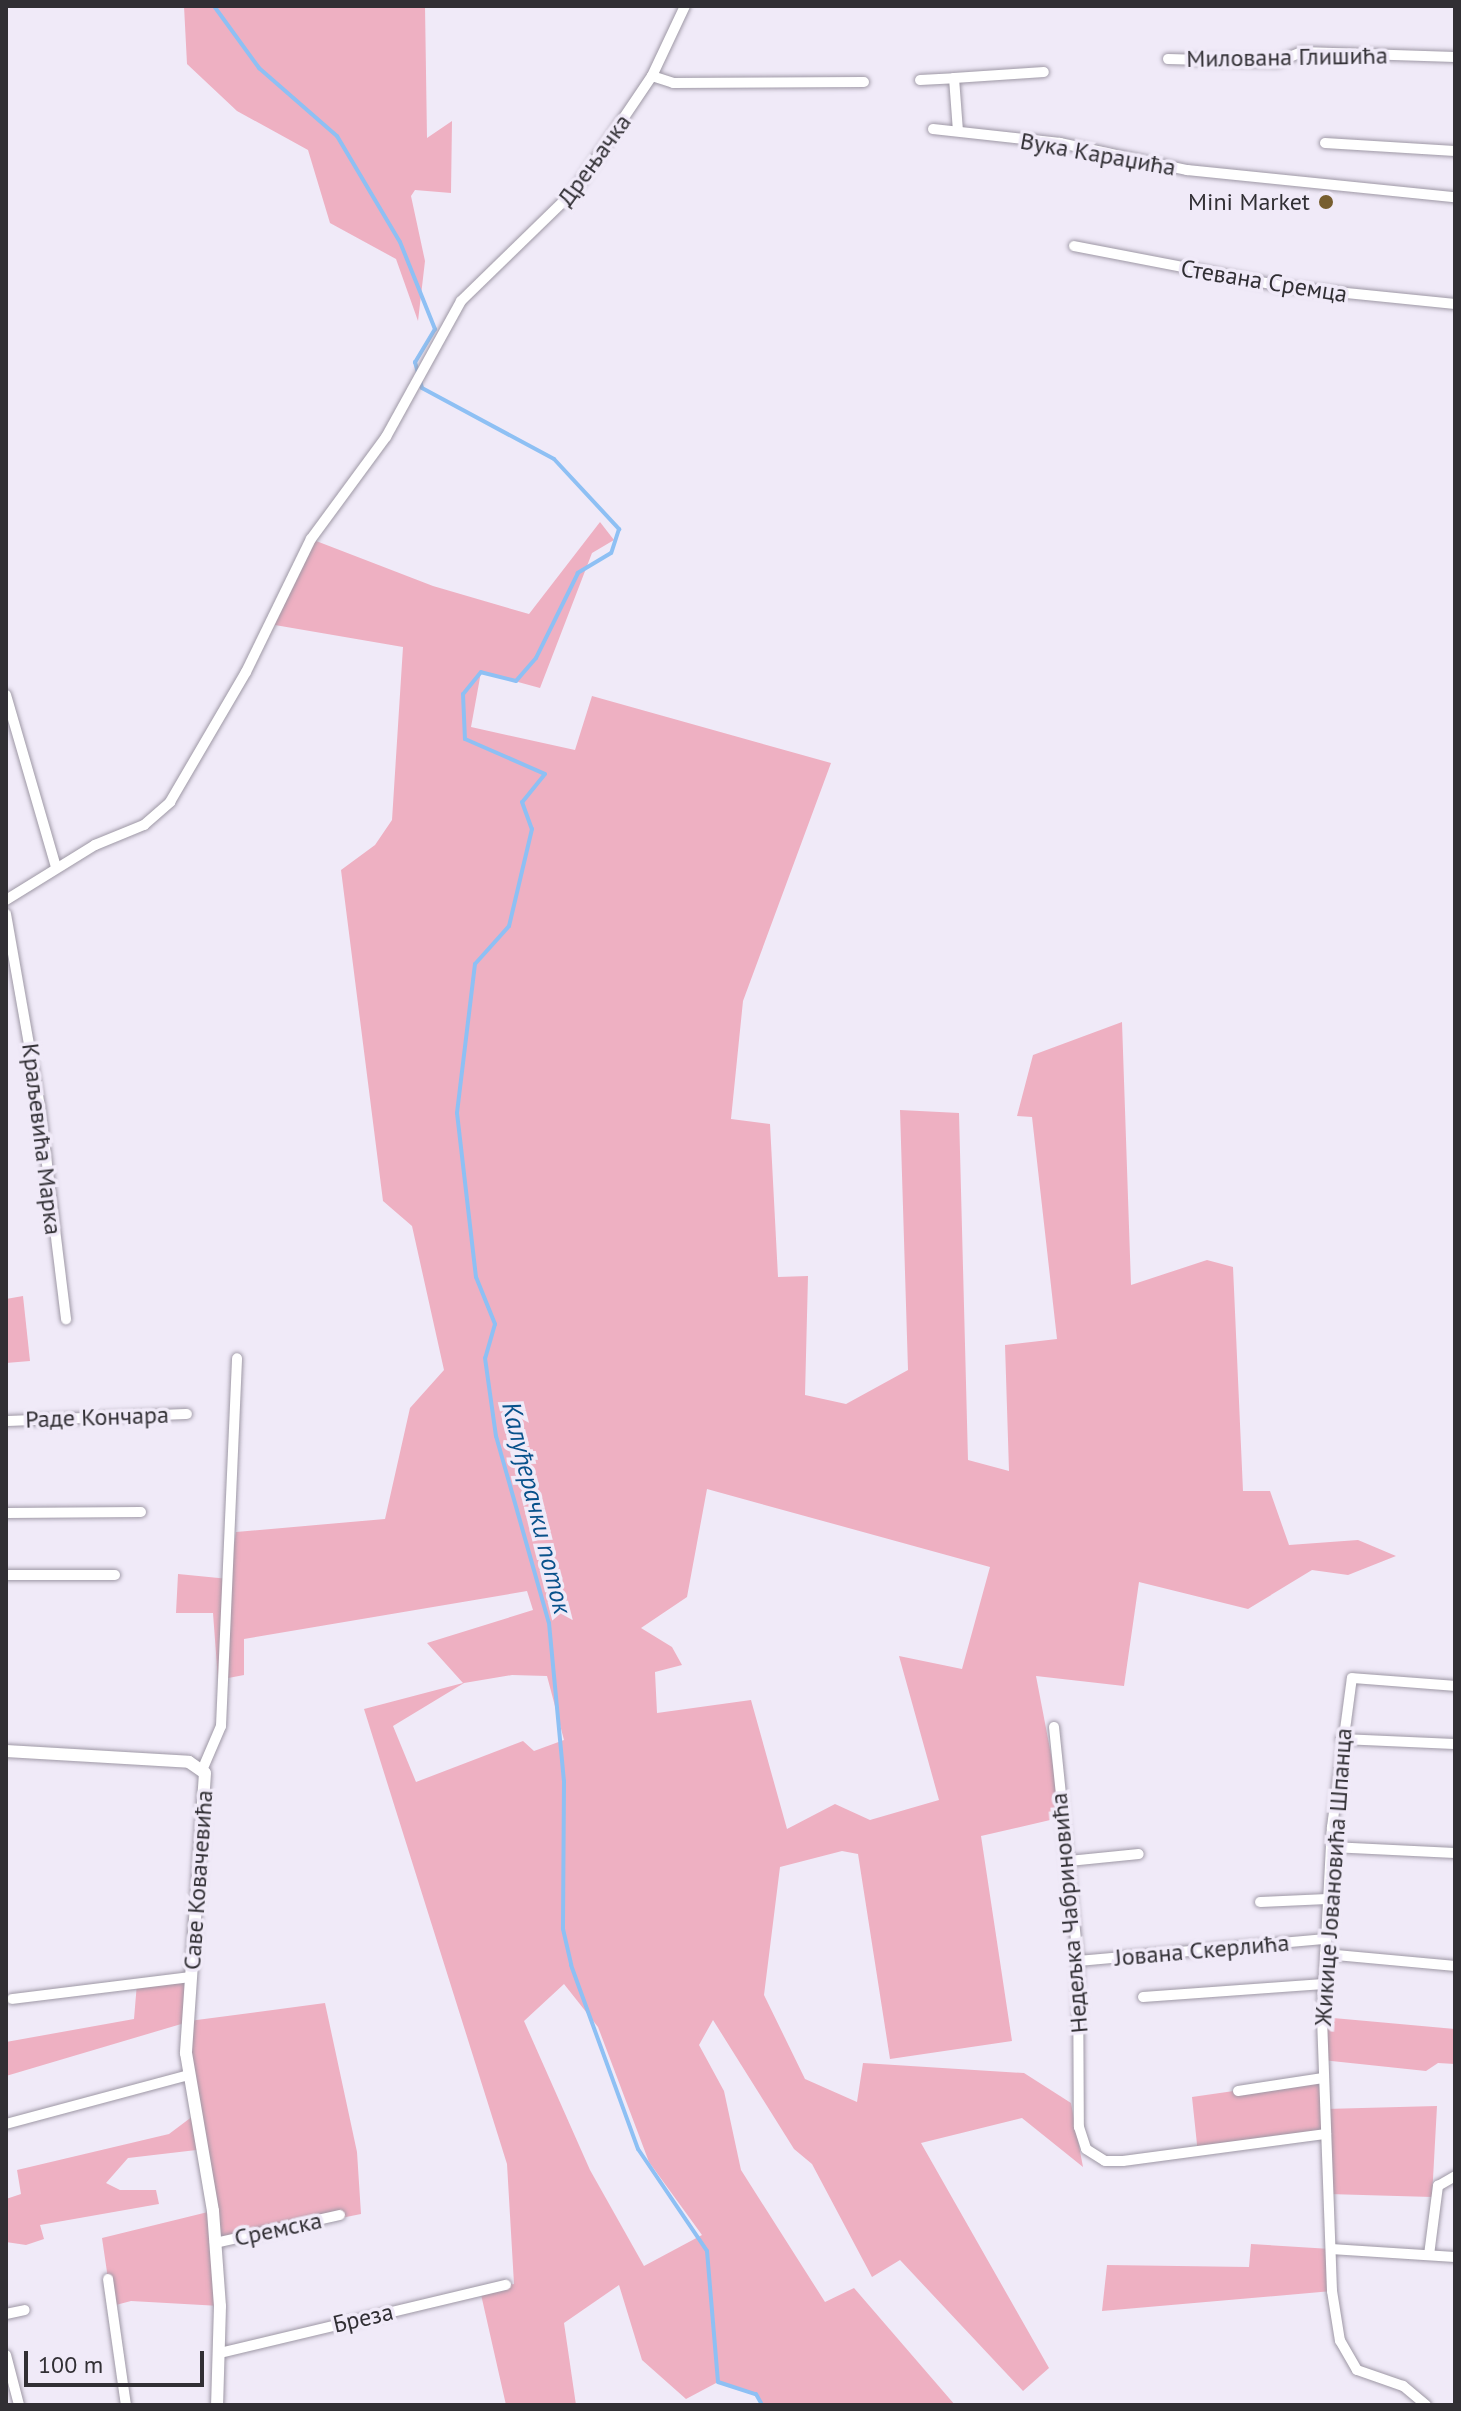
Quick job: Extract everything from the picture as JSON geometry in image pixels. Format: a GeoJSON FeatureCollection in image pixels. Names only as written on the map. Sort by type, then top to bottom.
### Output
{"type":"FeatureCollection","features":[{"type":"Feature","properties":{"kind":"street","name":"Дрењачка"},"geometry":{"type":"LineString","coordinates":[[56,867],[154,819],[203,751],[311,539],[386,437],[471,286],[559,209],[652,76],[685,6]]}},
{"type":"Feature","properties":{"kind":"street","name":"Милована Глишића"},"geometry":{"type":"LineString","coordinates":[[1168,59],[1277,62],[1302,52],[1455,57]]}},
{"type":"Feature","properties":{"kind":"street"},"geometry":{"type":"LineString","coordinates":[[920,80],[1044,72]]}},
{"type":"Feature","properties":{"kind":"street"},"geometry":{"type":"LineString","coordinates":[[652,76],[673,83],[864,82]]}},
{"type":"Feature","properties":{"kind":"street"},"geometry":{"type":"LineString","coordinates":[[954,78],[958,131]]}},
{"type":"Feature","properties":{"kind":"street","name":"Вука Караџића"},"geometry":{"type":"LineString","coordinates":[[933,129],[1060,143],[1187,170],[1455,197]]}},
{"type":"Feature","properties":{"kind":"street"},"geometry":{"type":"LineString","coordinates":[[1325,143],[1455,151]]}},
{"type":"Feature","properties":{"kind":"street","name":"Стевана Сремца"},"geometry":{"type":"LineString","coordinates":[[1074,246],[1287,287],[1455,304]]}},
{"type":"Feature","properties":{"kind":"street"},"geometry":{"type":"LineString","coordinates":[[6,695],[56,867],[6,900]]}},
{"type":"Feature","properties":{"kind":"street","name":"Краљевића Марка"},"geometry":{"type":"LineString","coordinates":[[6,914],[40,1107],[66,1319]]}},
{"type":"Feature","properties":{"kind":"street","name":"Саве Ковачевића"},"geometry":{"type":"LineString","coordinates":[[217,2405],[220,2353],[215,2243],[205,2149],[189,2075],[190,1977],[203,1768],[221,1726],[237,1358]]}},
{"type":"Feature","properties":{"kind":"street","name":"Раде Кончара"},"geometry":{"type":"LineString","coordinates":[[6,1421],[187,1414]]}},
{"type":"Feature","properties":{"kind":"street"},"geometry":{"type":"LineString","coordinates":[[6,1513],[141,1512]]}},
{"type":"Feature","properties":{"kind":"street"},"geometry":{"type":"LineString","coordinates":[[6,1575],[115,1575]]}},
{"type":"Feature","properties":{"kind":"street","name":"Жикице Јовановића Шпанца"},"geometry":{"type":"LineString","coordinates":[[1426,2405],[1403,2386],[1351,2364],[1335,2320],[1323,2078],[1325,1954],[1341,1739],[1352,1678],[1455,1686]]}},
{"type":"Feature","properties":{"kind":"street","name":"Недељка Чабриновића"},"geometry":{"type":"LineString","coordinates":[[1054,1727],[1078,1961],[1079,2099],[1084,2146],[1105,2161],[1326,2134]]}},
{"type":"Feature","properties":{"kind":"street"},"geometry":{"type":"LineString","coordinates":[[1341,1739],[1455,1744]]}},
{"type":"Feature","properties":{"kind":"street"},"geometry":{"type":"LineString","coordinates":[[6,1751],[203,1768]]}},
{"type":"Feature","properties":{"kind":"street"},"geometry":{"type":"LineString","coordinates":[[1331,1847],[1455,1853]]}},
{"type":"Feature","properties":{"kind":"street"},"geometry":{"type":"LineString","coordinates":[[1069,1861],[1139,1854]]}},
{"type":"Feature","properties":{"kind":"street"},"geometry":{"type":"LineString","coordinates":[[1260,1902],[1328,1899]]}},
{"type":"Feature","properties":{"kind":"street","name":"Јована Скерлића"},"geometry":{"type":"LineString","coordinates":[[1078,1961],[1326,1939]]}},
{"type":"Feature","properties":{"kind":"street"},"geometry":{"type":"LineString","coordinates":[[1325,1954],[1455,1966]]}},
{"type":"Feature","properties":{"kind":"street"},"geometry":{"type":"LineString","coordinates":[[12,1999],[190,1977]]}},
{"type":"Feature","properties":{"kind":"street"},"geometry":{"type":"LineString","coordinates":[[1143,1997],[1324,1984]]}},
{"type":"Feature","properties":{"kind":"street"},"geometry":{"type":"LineString","coordinates":[[6,2124],[189,2075]]}},
{"type":"Feature","properties":{"kind":"street"},"geometry":{"type":"LineString","coordinates":[[1238,2091],[1323,2078]]}},
{"type":"Feature","properties":{"kind":"street"},"geometry":{"type":"LineString","coordinates":[[1429,2255],[1438,2186],[1455,2176]]}},
{"type":"Feature","properties":{"kind":"street","name":"Сремска"},"geometry":{"type":"LineString","coordinates":[[215,2243],[340,2215]]}},
{"type":"Feature","properties":{"kind":"street"},"geometry":{"type":"LineString","coordinates":[[1331,2249],[1455,2257]]}},
{"type":"Feature","properties":{"kind":"street"},"geometry":{"type":"LineString","coordinates":[[108,2279],[126,2405]]}},
{"type":"Feature","properties":{"kind":"street","name":"Бреза"},"geometry":{"type":"LineString","coordinates":[[220,2353],[506,2285]]}},
{"type":"Feature","properties":{"kind":"street"},"geometry":{"type":"LineString","coordinates":[[6,2314],[25,2310]]}},
{"type":"Feature","properties":{"kind":"street"},"geometry":{"type":"LineString","coordinates":[[6,2355],[19,2405]]}},
{"type":"Feature","properties":{"kind":"shaded area"},"geometry":{"type":"Polygon","coordinates":[[[184,6],[425,6],[427,138],[452,121],[451,193],[415,190],[411,196],[425,261],[418,321],[396,259],[330,223],[308,150],[237,111],[187,64],[184,6]]]}},
{"type":"Feature","properties":{"kind":"shaded area"},"geometry":{"type":"Polygon","coordinates":[[[600,522],[614,540],[592,553],[540,688],[481,672],[471,727],[575,750],[592,696],[831,763],[743,1001],[731,1119],[770,1124],[778,1277],[808,1276],[805,1395],[846,1404],[908,1370],[900,1110],[959,1113],[968,1460],[1009,1471],[1005,1345],[1057,1339],[1032,1117],[1017,1116],[1033,1055],[1122,1022],[1131,1285],[1207,1260],[1233,1267],[1243,1491],[1270,1491],[1289,1545],[1358,1540],[1396,1556],[1348,1575],[1312,1570],[1248,1609],[1139,1582],[1124,1686],[1036,1676],[1063,1817],[981,1836],[1012,2041],[890,2059],[858,1854],[842,1851],[780,1867],[764,1995],[805,2079],[857,2102],[863,2063],[1024,2073],[1071,2103],[1083,2167],[1022,2118],[921,2143],[1049,2368],[1023,2391],[900,2260],[872,2277],[812,2164],[794,2149],[713,2020],[699,2045],[724,2091],[741,2170],[825,2302],[854,2288],[955,2405],[762,2405],[756,2394],[718,2382],[686,2399],[642,2360],[619,2285],[564,2323],[576,2405],[506,2405],[480,2290],[514,2284],[507,2164],[364,1709],[463,1683],[427,1643],[533,1610],[527,1591],[244,1639],[244,1675],[218,1680],[213,1613],[176,1613],[178,1574],[229,1579],[236,1532],[385,1519],[410,1408],[444,1370],[412,1226],[383,1201],[341,870],[375,845],[392,820],[403,647],[269,624],[311,539],[433,586],[529,614],[600,522]],[[707,1489],[687,1597],[641,1628],[672,1647],[682,1665],[655,1672],[657,1713],[751,1700],[787,1829],[835,1804],[870,1820],[939,1800],[899,1656],[962,1669],[990,1567],[707,1489]],[[512,1675],[464,1683],[393,1726],[416,1782],[523,1741],[534,1751],[564,1740],[547,1676],[512,1675]],[[564,1984],[524,2021],[590,2170],[644,2266],[702,2235],[649,2162],[598,2027],[564,1984]]]}},
{"type":"Feature","properties":{"kind":"shaded area"},"geometry":{"type":"Polygon","coordinates":[[[23,1296],[30,1361],[6,1363],[6,1299],[23,1296]]]}},
{"type":"Feature","properties":{"kind":"shaded area"},"geometry":{"type":"Polygon","coordinates":[[[190,1977],[189,2021],[325,2003],[357,2152],[361,2214],[216,2243],[220,2306],[131,2301],[112,2306],[102,2238],[212,2211],[205,2149],[128,2158],[106,2183],[120,2190],[156,2190],[159,2204],[40,2225],[44,2239],[26,2245],[6,2242],[6,2199],[21,2194],[17,2170],[169,2134],[197,2113],[188,2022],[6,2076],[6,2042],[134,2019],[137,1983],[190,1977]]]}},
{"type":"Feature","properties":{"kind":"shaded area"},"geometry":{"type":"Polygon","coordinates":[[[1322,2017],[1455,2029],[1455,2064],[1438,2063],[1426,2071],[1322,2060],[1322,2017]]]}},
{"type":"Feature","properties":{"kind":"shaded area"},"geometry":{"type":"Polygon","coordinates":[[[1323,2078],[1325,2109],[1437,2106],[1432,2197],[1328,2194],[1326,2135],[1198,2154],[1192,2097],[1323,2078]]]}},
{"type":"Feature","properties":{"kind":"shaded area"},"geometry":{"type":"Polygon","coordinates":[[[1251,2244],[1331,2249],[1332,2291],[1102,2311],[1107,2265],[1249,2267],[1251,2244]]]}},
{"type":"Feature","properties":{"kind":"waterway","name":"Калуђерачки поток"},"geometry":{"type":"LineString","coordinates":[[214,6],[259,68],[337,136],[400,242],[435,329],[415,362],[422,388],[554,459],[619,529],[611,553],[578,573],[536,658],[516,681],[481,672],[463,694],[465,739],[545,774],[522,802],[532,829],[509,926],[475,964],[457,1113],[476,1277],[495,1324],[485,1358],[496,1436],[549,1623],[564,1781],[563,1929],[571,1965],[638,2149],[707,2251],[718,2382],[756,2394],[762,2405]]}},
{"type":"Feature","properties":{"kind":"place","name":"Mini Market"},"geometry":{"type":"Point","coordinates":[1326,202]}}]}
